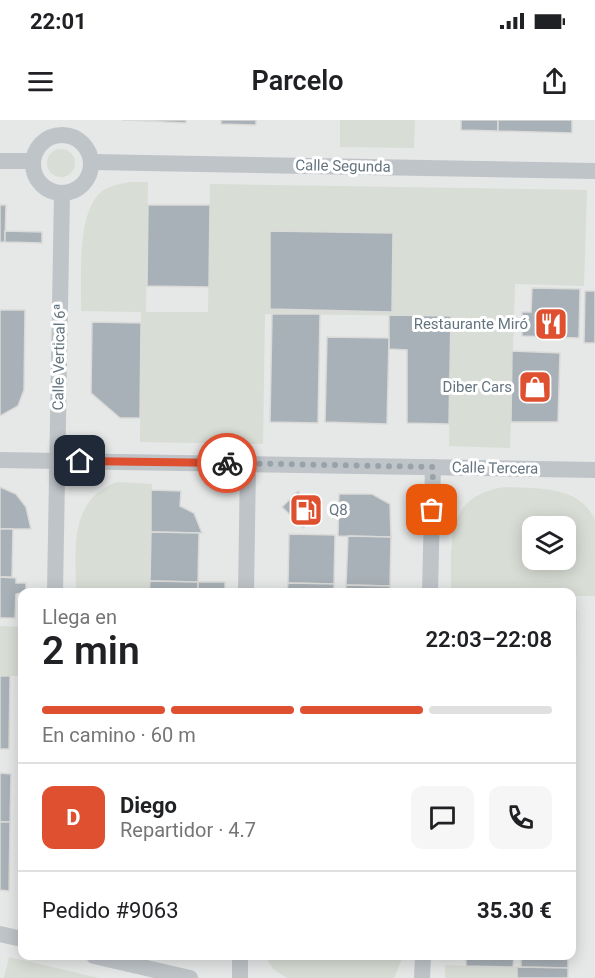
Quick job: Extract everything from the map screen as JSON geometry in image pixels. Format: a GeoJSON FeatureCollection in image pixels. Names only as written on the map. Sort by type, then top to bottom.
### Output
{"type":"FeatureCollection","features":[{"type":"Feature","properties":{"kind":"street"},"geometry":{"type":"LineString","coordinates":[[63,127],[79,140],[89,154],[91,162],[83,184],[77,189],[62,193],[46,189],[40,184],[35,177],[32,161],[42,142],[63,127]]}},
{"type":"Feature","properties":{"kind":"street"},"geometry":{"type":"LineString","coordinates":[[0,161],[32,161]]}},
{"type":"Feature","properties":{"kind":"street","name":"Calle Segunda"},"geometry":{"type":"LineString","coordinates":[[91,162],[595,171]]}},
{"type":"Feature","properties":{"kind":"street","name":"Calle Vertical 6ª"},"geometry":{"type":"LineString","coordinates":[[55,588],[62,193]]}},
{"type":"Feature","properties":{"kind":"street","name":"Calle Tercera"},"geometry":{"type":"LineString","coordinates":[[0,460],[595,470]]}},
{"type":"Feature","properties":{"kind":"street"},"geometry":{"type":"LineString","coordinates":[[246,588],[248,464]]}},
{"type":"Feature","properties":{"kind":"street"},"geometry":{"type":"LineString","coordinates":[[430,588],[433,467]]}},
{"type":"Feature","properties":{"kind":"street"},"geometry":{"type":"LineString","coordinates":[[0,934],[18,938]]}},
{"type":"Feature","properties":{"kind":"street"},"geometry":{"type":"LineString","coordinates":[[111,960],[189,978]]}},
{"type":"Feature","properties":{"kind":"street"},"geometry":{"type":"LineString","coordinates":[[240,960],[240,978]]}},
{"type":"Feature","properties":{"kind":"street"},"geometry":{"type":"LineString","coordinates":[[422,978],[423,960]]}},
{"type":"Feature","properties":{"kind":"shaded area"},"geometry":{"type":"Polygon","coordinates":[[[0,120],[595,120],[595,978],[0,978],[0,120]]]}},
{"type":"Feature","properties":{"kind":"shaded area"},"geometry":{"type":"Polygon","coordinates":[[[340,120],[415,120],[414,148],[340,147],[340,120]]]}},
{"type":"Feature","properties":{"kind":"shaded area"},"geometry":{"type":"Polygon","coordinates":[[[61,149],[71,153],[75,163],[71,173],[61,177],[51,173],[47,163],[51,153],[61,149]]]}},
{"type":"Feature","properties":{"kind":"shaded area"},"geometry":{"type":"Polygon","coordinates":[[[130,182],[148,182],[146,312],[208,312],[210,184],[587,190],[584,286],[515,284],[510,448],[449,446],[451,316],[265,314],[263,444],[140,442],[141,312],[81,311],[82,249],[87,217],[92,203],[103,191],[130,182]]]}},
{"type":"Feature","properties":{"kind":"shaded area"},"geometry":{"type":"Polygon","coordinates":[[[117,482],[152,484],[149,588],[76,588],[78,528],[82,514],[101,490],[117,482]]]}},
{"type":"Feature","properties":{"kind":"shaded area"},"geometry":{"type":"Polygon","coordinates":[[[506,487],[557,491],[579,500],[595,520],[595,596],[576,596],[576,588],[451,588],[452,539],[461,511],[471,500],[486,492],[506,487]]]}},
{"type":"Feature","properties":{"kind":"shaded area"},"geometry":{"type":"Polygon","coordinates":[[[0,626],[18,627],[18,676],[0,676],[0,626]]]}},
{"type":"Feature","properties":{"kind":"shaded area"},"geometry":{"type":"Polygon","coordinates":[[[9,957],[99,978],[4,978],[9,957]]]}},
{"type":"Feature","properties":{"kind":"shaded area"},"geometry":{"type":"Polygon","coordinates":[[[267,960],[401,960],[394,978],[287,978],[273,969],[267,960]]]}},
{"type":"Feature","properties":{"kind":"shaded area"},"geometry":{"type":"Polygon","coordinates":[[[445,965],[517,967],[517,978],[445,978],[445,965]]]}},
{"type":"Feature","properties":{"kind":"building"},"geometry":{"type":"Polygon","coordinates":[[[123,120],[186,120],[186,123],[123,120]]]}},
{"type":"Feature","properties":{"kind":"building"},"geometry":{"type":"Polygon","coordinates":[[[221,120],[256,120],[256,125],[221,124],[221,120]]]}},
{"type":"Feature","properties":{"kind":"building"},"geometry":{"type":"Polygon","coordinates":[[[461,120],[498,120],[498,131],[461,130],[461,120]]]}},
{"type":"Feature","properties":{"kind":"building"},"geometry":{"type":"Polygon","coordinates":[[[498,120],[572,120],[572,133],[498,131],[498,120]]]}},
{"type":"Feature","properties":{"kind":"building"},"geometry":{"type":"Polygon","coordinates":[[[0,205],[6,205],[5,242],[0,242],[0,205]]]}},
{"type":"Feature","properties":{"kind":"building"},"geometry":{"type":"Polygon","coordinates":[[[148,205],[210,205],[209,287],[147,286],[148,205]]]}},
{"type":"Feature","properties":{"kind":"building"},"geometry":{"type":"Polygon","coordinates":[[[5,231],[42,232],[42,243],[5,242],[5,231]]]}},
{"type":"Feature","properties":{"kind":"building"},"geometry":{"type":"Polygon","coordinates":[[[270,231],[393,233],[392,312],[270,309],[270,231]]]}},
{"type":"Feature","properties":{"kind":"building","name":"Restaurante Miró"},"geometry":{"type":"Polygon","coordinates":[[[532,288],[580,289],[579,338],[522,336],[522,312],[531,312],[532,288]]]}},
{"type":"Feature","properties":{"kind":"building"},"geometry":{"type":"Polygon","coordinates":[[[585,291],[595,291],[595,343],[584,343],[585,291]]]}},
{"type":"Feature","properties":{"kind":"building"},"geometry":{"type":"Polygon","coordinates":[[[0,310],[25,310],[24,390],[18,406],[0,416],[0,310]]]}},
{"type":"Feature","properties":{"kind":"building"},"geometry":{"type":"Polygon","coordinates":[[[272,314],[320,314],[318,423],[270,422],[272,314]]]}},
{"type":"Feature","properties":{"kind":"building"},"geometry":{"type":"Polygon","coordinates":[[[389,315],[451,316],[449,424],[407,423],[407,350],[389,349],[389,315]]]}},
{"type":"Feature","properties":{"kind":"building"},"geometry":{"type":"Polygon","coordinates":[[[92,322],[141,323],[140,418],[120,418],[91,393],[92,322]]]}},
{"type":"Feature","properties":{"kind":"building"},"geometry":{"type":"Polygon","coordinates":[[[327,337],[389,338],[387,424],[325,422],[327,337]]]}},
{"type":"Feature","properties":{"kind":"building","name":"Diber Cars"},"geometry":{"type":"Polygon","coordinates":[[[512,351],[560,353],[558,422],[511,422],[512,351]]]}},
{"type":"Feature","properties":{"kind":"building"},"geometry":{"type":"Polygon","coordinates":[[[0,487],[16,494],[26,507],[31,529],[0,529],[0,487]]]}},
{"type":"Feature","properties":{"kind":"building"},"geometry":{"type":"Polygon","coordinates":[[[151,490],[181,491],[180,506],[194,513],[202,533],[151,532],[151,490]]]}},
{"type":"Feature","properties":{"kind":"building"},"geometry":{"type":"Polygon","coordinates":[[[298,491],[319,512],[303,528],[282,507],[298,491]]]}},
{"type":"Feature","properties":{"kind":"building"},"geometry":{"type":"Polygon","coordinates":[[[339,494],[372,494],[390,504],[391,537],[338,536],[339,494]]]}},
{"type":"Feature","properties":{"kind":"building"},"geometry":{"type":"Polygon","coordinates":[[[0,529],[13,529],[12,577],[0,577],[0,529]]]}},
{"type":"Feature","properties":{"kind":"building"},"geometry":{"type":"Polygon","coordinates":[[[151,532],[199,533],[198,582],[150,581],[151,532]]]}},
{"type":"Feature","properties":{"kind":"building"},"geometry":{"type":"Polygon","coordinates":[[[289,534],[335,535],[334,584],[288,583],[289,534]]]}},
{"type":"Feature","properties":{"kind":"building"},"geometry":{"type":"Polygon","coordinates":[[[348,536],[391,537],[390,586],[346,585],[348,536]]]}},
{"type":"Feature","properties":{"kind":"building"},"geometry":{"type":"Polygon","coordinates":[[[0,577],[16,578],[16,583],[26,583],[26,588],[18,588],[16,594],[15,618],[0,618],[0,577]]]}},
{"type":"Feature","properties":{"kind":"building"},"geometry":{"type":"Polygon","coordinates":[[[150,581],[198,582],[198,588],[149,588],[150,581]]]}},
{"type":"Feature","properties":{"kind":"building"},"geometry":{"type":"Polygon","coordinates":[[[198,582],[225,582],[225,588],[198,588],[198,582]]]}},
{"type":"Feature","properties":{"kind":"building"},"geometry":{"type":"Polygon","coordinates":[[[288,583],[334,584],[334,588],[287,588],[288,583]]]}},
{"type":"Feature","properties":{"kind":"building"},"geometry":{"type":"Polygon","coordinates":[[[346,585],[390,586],[390,588],[346,588],[346,585]]]}},
{"type":"Feature","properties":{"kind":"building"},"geometry":{"type":"Polygon","coordinates":[[[0,676],[10,676],[9,749],[0,749],[0,676]]]}},
{"type":"Feature","properties":{"kind":"building"},"geometry":{"type":"Polygon","coordinates":[[[0,773],[11,774],[10,822],[0,822],[0,773]]]}},
{"type":"Feature","properties":{"kind":"building"},"geometry":{"type":"Polygon","coordinates":[[[0,822],[10,822],[9,891],[0,890],[0,822]]]}},
{"type":"Feature","properties":{"kind":"building"},"geometry":{"type":"Polygon","coordinates":[[[466,960],[514,960],[513,967],[466,966],[466,960]]]}},
{"type":"Feature","properties":{"kind":"building"},"geometry":{"type":"Polygon","coordinates":[[[521,960],[568,960],[568,968],[521,967],[521,960]]]}},
{"type":"Feature","properties":{"kind":"building"},"geometry":{"type":"Polygon","coordinates":[[[517,967],[568,968],[568,978],[517,978],[517,967]]]}},
{"type":"Feature","properties":{"kind":"way so far"},"geometry":{"type":"LineString","coordinates":[[227,463],[433,467],[432,510]]}},
{"type":"Feature","properties":{"kind":"place","name":"Restaurante Miró"},"geometry":{"type":"Point","coordinates":[551,324]}},
{"type":"Feature","properties":{"kind":"place","name":"Diber Cars"},"geometry":{"type":"Point","coordinates":[535,387]}},
{"type":"Feature","properties":{"kind":"place","name":"Q8"},"geometry":{"type":"Point","coordinates":[306,510]}},
{"type":"Feature","properties":{"kind":"route"},"geometry":{"type":"LineString","coordinates":[[80,461],[227,463]]}}]}
